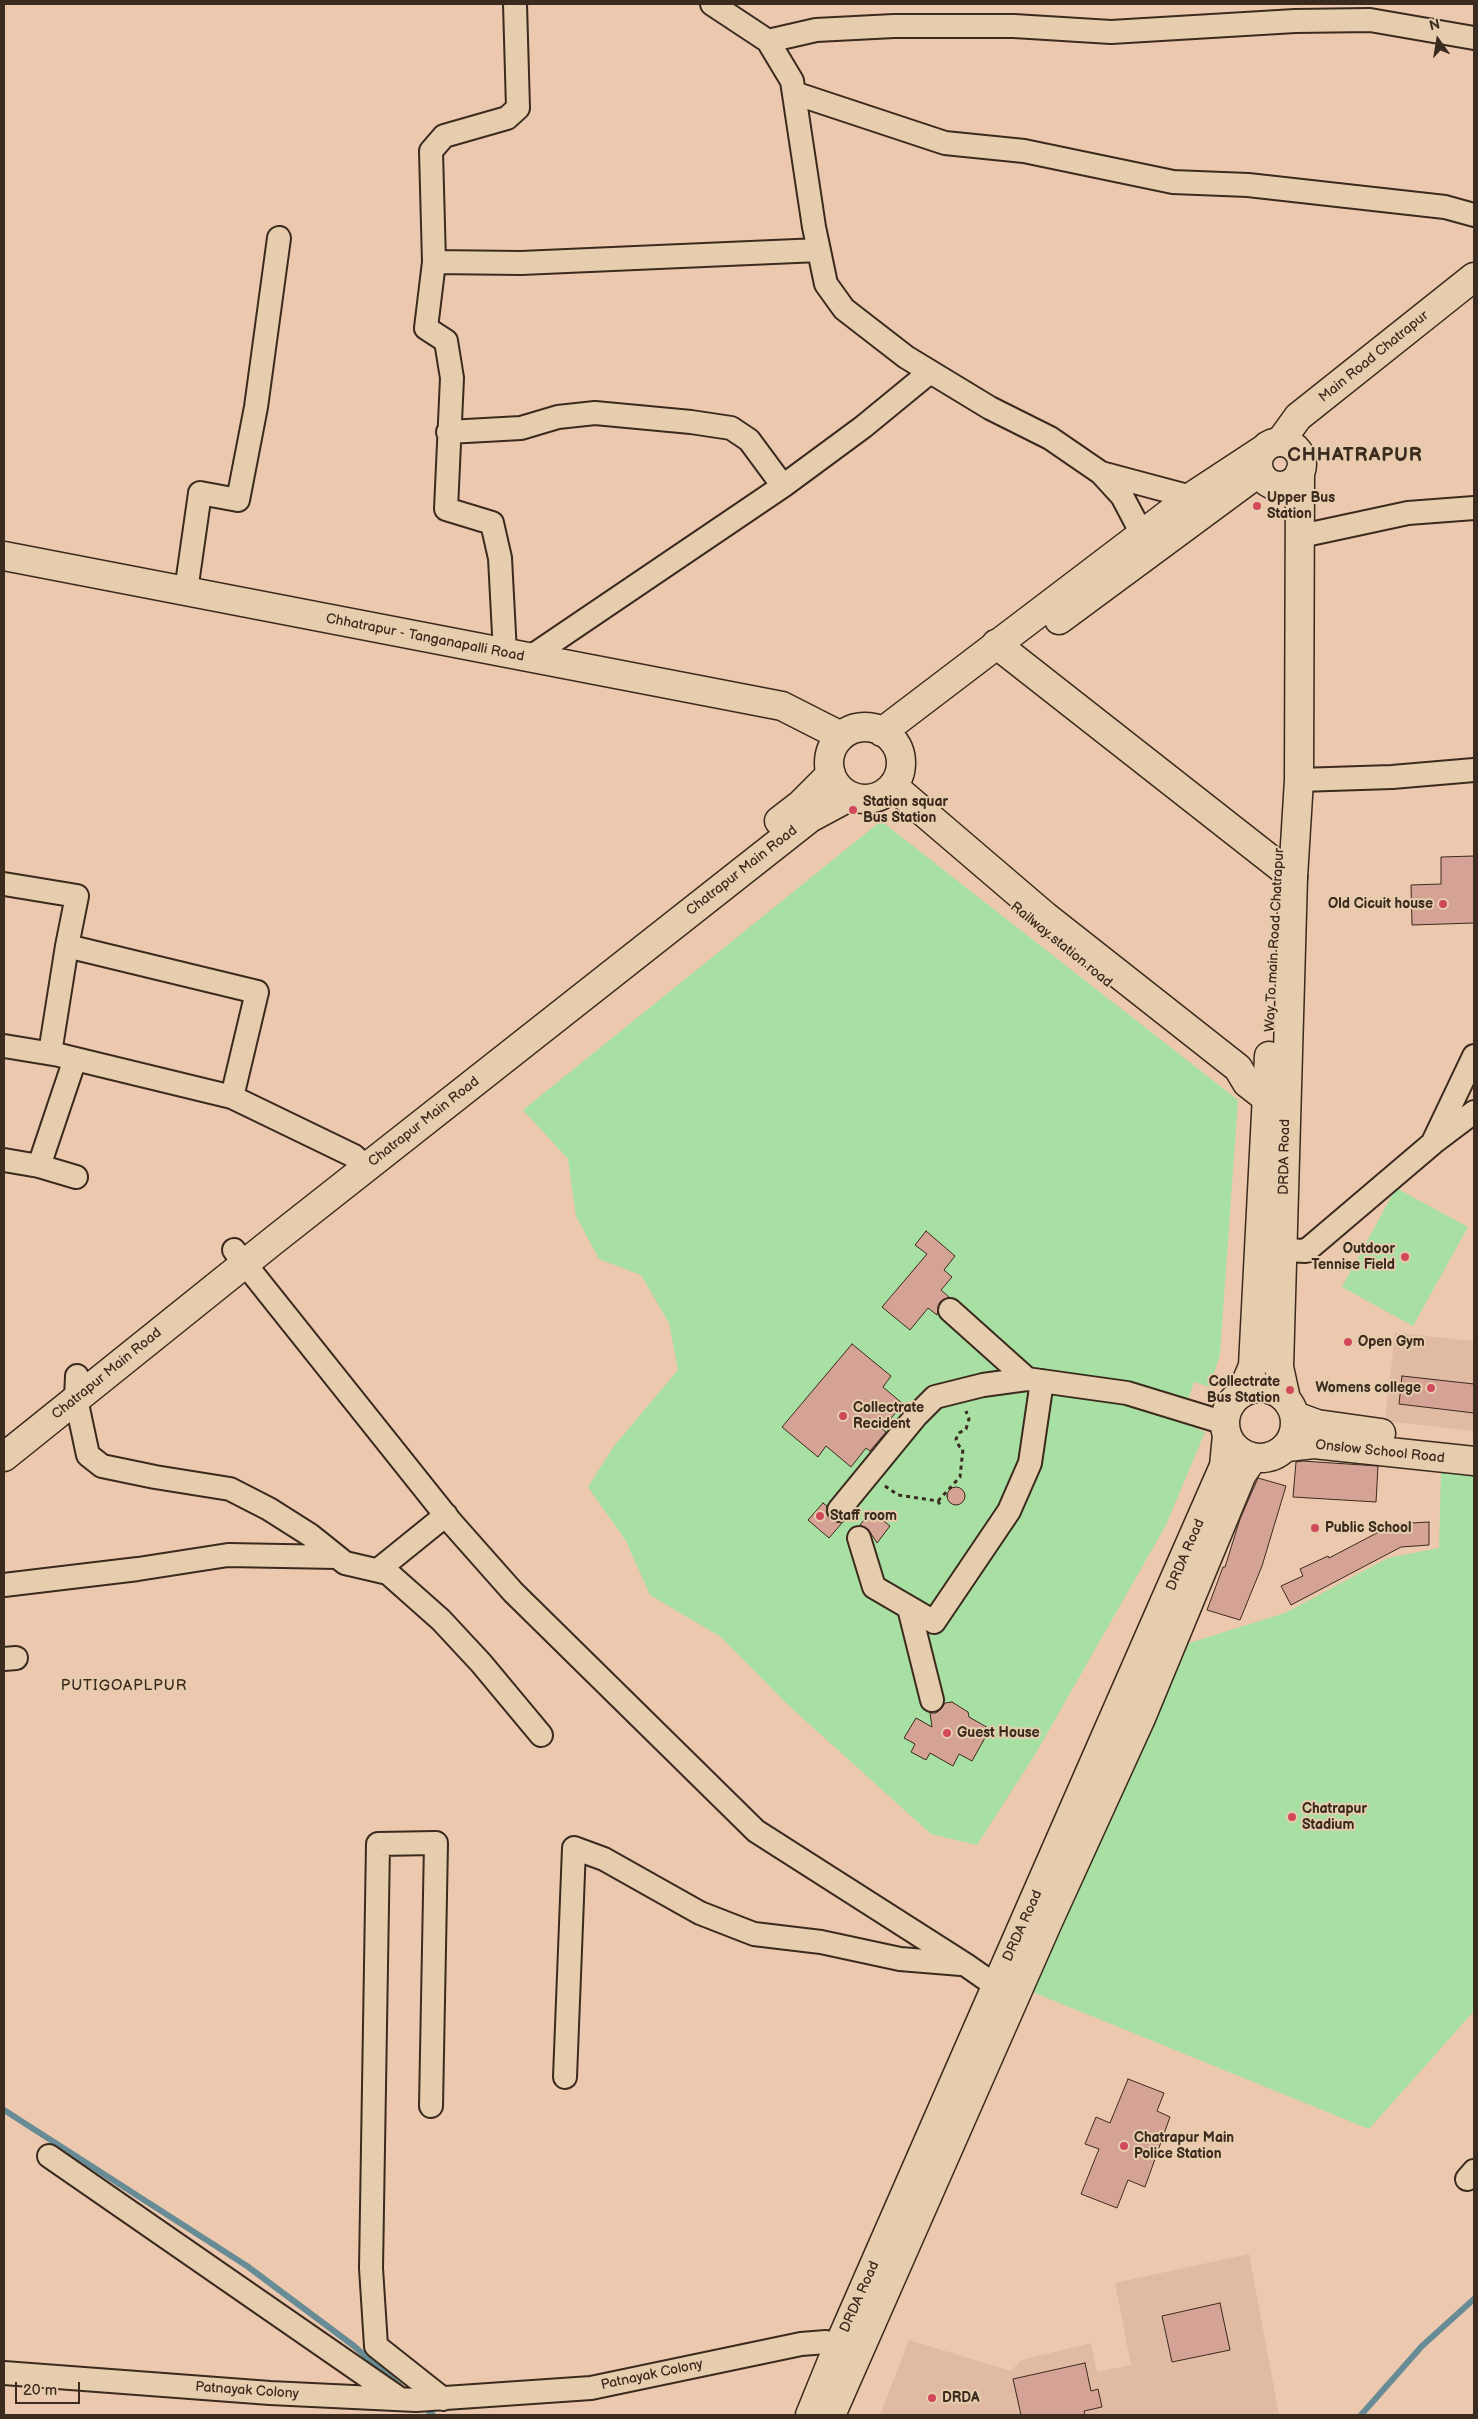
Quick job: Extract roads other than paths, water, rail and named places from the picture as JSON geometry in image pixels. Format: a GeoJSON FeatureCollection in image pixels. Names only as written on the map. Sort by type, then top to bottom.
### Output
{"type":"FeatureCollection","features":[{"type":"Feature","properties":{"kind":"main road","name":"Main Road Chatrapur"},"geometry":{"type":"LineString","coordinates":[[1267,455],[1298,418],[1474,277]]}},
{"type":"Feature","properties":{"kind":"main road"},"geometry":{"type":"LineString","coordinates":[[1004,649],[1142,534],[1191,497],[1287,443],[1298,452],[1302,466],[1293,478],[1276,486],[1269,483],[1267,455]]}},
{"type":"Feature","properties":{"kind":"main road"},"geometry":{"type":"LineString","coordinates":[[889,738],[1004,649],[1267,455]]}},
{"type":"Feature","properties":{"kind":"main road","name":"Way To main Road Chatrapur"},"geometry":{"type":"LineString","coordinates":[[1242,1394],[1253,1366],[1266,1098],[1285,872],[1299,780],[1301,536],[1293,478]]}},
{"type":"Feature","properties":{"kind":"main road","name":"Way To main Road Chatrapur"},"geometry":{"type":"LineString","coordinates":[[1287,1064],[1283,814],[1293,478]]}},
{"type":"Feature","properties":{"kind":"main road","name":"Chhatrapur - Tanganapalli Road"},"geometry":{"type":"LineString","coordinates":[[4,556],[782,706],[841,736]]}},
{"type":"Feature","properties":{"kind":"main road"},"geometry":{"type":"LineString","coordinates":[[1004,649],[1285,872]]}},
{"type":"Feature","properties":{"kind":"main road"},"geometry":{"type":"LineString","coordinates":[[864,727],[889,738],[900,754],[901,766],[886,791],[862,799],[850,796],[841,790],[832,774],[830,758],[834,746],[841,736],[852,730],[864,727]]}},
{"type":"Feature","properties":{"kind":"main road","name":"Chatrapur Main Road"},"geometry":{"type":"LineString","coordinates":[[4,1436],[77,1387],[360,1161],[793,810],[832,774]]}},
{"type":"Feature","properties":{"kind":"main road","name":"Railway station road"},"geometry":{"type":"LineString","coordinates":[[886,791],[1238,1068],[1266,1098]]}},
{"type":"Feature","properties":{"kind":"main road","name":"Chatrapur Main Road"},"geometry":{"type":"LineString","coordinates":[[360,1161],[810,818],[850,796]]}},
{"type":"Feature","properties":{"kind":"main road","name":"DRDA Road"},"geometry":{"type":"LineString","coordinates":[[1287,1064],[1266,1098],[1283,1250],[1279,1367],[1290,1407]]}},
{"type":"Feature","properties":{"kind":"main road","name":"Chatrapur Main Road"},"geometry":{"type":"LineString","coordinates":[[4,1457],[77,1387]]}},
{"type":"Feature","properties":{"kind":"main road"},"geometry":{"type":"LineString","coordinates":[[1252,1389],[1270,1389],[1290,1407],[1293,1437],[1287,1447],[1277,1455],[1266,1458],[1253,1458],[1238,1451],[1226,1429],[1233,1402],[1242,1394],[1252,1389]]}},
{"type":"Feature","properties":{"kind":"main road","name":"Onslow School Road"},"geometry":{"type":"LineString","coordinates":[[1290,1407],[1317,1424],[1474,1445]]}},
{"type":"Feature","properties":{"kind":"main road","name":"DRDA Road"},"geometry":{"type":"LineString","coordinates":[[810,2415],[848,2351],[1006,1993],[1224,1466],[1226,1429]]}},
{"type":"Feature","properties":{"kind":"main road","name":"Onslow School Road"},"geometry":{"type":"LineString","coordinates":[[1287,1447],[1314,1444],[1474,1461]]}},
{"type":"Feature","properties":{"kind":"main road","name":"DRDA Road"},"geometry":{"type":"LineString","coordinates":[[1006,1993],[1141,1718],[1242,1474],[1253,1458]]}},
{"type":"Feature","properties":{"kind":"main road","name":"DRDA Road"},"geometry":{"type":"LineString","coordinates":[[831,2415],[848,2351]]}},
{"type":"Feature","properties":{"kind":"street"},"geometry":{"type":"LineString","coordinates":[[515,4],[518,108],[507,118],[444,136],[431,151],[434,262],[426,328],[446,342],[452,378],[448,432],[446,509],[492,523],[517,655],[783,486],[863,426],[930,372]]}},
{"type":"Feature","properties":{"kind":"street"},"geometry":{"type":"LineString","coordinates":[[712,4],[768,41],[792,81],[826,284],[844,309],[906,357],[990,408],[1050,438],[1101,473],[1122,496],[1142,534]]}},
{"type":"Feature","properties":{"kind":"street"},"geometry":{"type":"LineString","coordinates":[[768,41],[816,30],[894,26],[1014,26],[1111,32],[1295,21],[1370,20],[1474,38]]}},
{"type":"Feature","properties":{"kind":"street"},"geometry":{"type":"LineString","coordinates":[[794,92],[945,143],[1024,151],[1173,182],[1248,185],[1445,207],[1474,215]]}},
{"type":"Feature","properties":{"kind":"street"},"geometry":{"type":"LineString","coordinates":[[186,591],[200,493],[238,500],[256,407],[279,238]]}},
{"type":"Feature","properties":{"kind":"street"},"geometry":{"type":"LineString","coordinates":[[434,262],[531,263],[819,250]]}},
{"type":"Feature","properties":{"kind":"street"},"geometry":{"type":"LineString","coordinates":[[448,432],[521,428],[558,417],[595,413],[707,424],[731,428],[749,440],[783,486]]}},
{"type":"Feature","properties":{"kind":"street"},"geometry":{"type":"LineString","coordinates":[[1101,473],[1191,497]]}},
{"type":"Feature","properties":{"kind":"street"},"geometry":{"type":"LineString","coordinates":[[1301,536],[1408,513],[1474,508]]}},
{"type":"Feature","properties":{"kind":"street"},"geometry":{"type":"LineString","coordinates":[[1299,780],[1392,777],[1474,770]]}},
{"type":"Feature","properties":{"kind":"street"},"geometry":{"type":"LineString","coordinates":[[4,884],[77,896],[50,1054]]}},
{"type":"Feature","properties":{"kind":"street"},"geometry":{"type":"LineString","coordinates":[[67,946],[256,992],[232,1097]]}},
{"type":"Feature","properties":{"kind":"street"},"geometry":{"type":"LineString","coordinates":[[4,1046],[75,1059],[232,1097],[360,1161]]}},
{"type":"Feature","properties":{"kind":"street"},"geometry":{"type":"LineString","coordinates":[[1433,1143],[1474,1056]]}},
{"type":"Feature","properties":{"kind":"street"},"geometry":{"type":"LineString","coordinates":[[39,1166],[75,1059]]}},
{"type":"Feature","properties":{"kind":"street"},"geometry":{"type":"LineString","coordinates":[[1283,1250],[1306,1251],[1433,1143],[1474,1112]]}},
{"type":"Feature","properties":{"kind":"street"},"geometry":{"type":"LineString","coordinates":[[4,1160],[39,1166],[76,1177]]}},
{"type":"Feature","properties":{"kind":"street"},"geometry":{"type":"LineString","coordinates":[[239,1257],[446,1515],[512,1592],[756,1831],[966,1965],[1006,1993]]}},
{"type":"Feature","properties":{"kind":"street"},"geometry":{"type":"LineString","coordinates":[[950,1310],[1034,1380]]}},
{"type":"Feature","properties":{"kind":"street"},"geometry":{"type":"LineString","coordinates":[[859,1538],[874,1587],[934,1622],[1009,1511],[1030,1463],[1034,1380]]}},
{"type":"Feature","properties":{"kind":"street"},"geometry":{"type":"LineString","coordinates":[[839,1510],[916,1416],[935,1397],[983,1385],[1034,1380],[1127,1393],[1226,1429]]}},
{"type":"Feature","properties":{"kind":"street"},"geometry":{"type":"LineString","coordinates":[[77,1387],[88,1455],[102,1466],[155,1477],[230,1488],[310,1535],[345,1563],[388,1573],[441,1620],[481,1663],[541,1735]]}},
{"type":"Feature","properties":{"kind":"street"},"geometry":{"type":"LineString","coordinates":[[378,1570],[446,1515]]}},
{"type":"Feature","properties":{"kind":"street"},"geometry":{"type":"LineString","coordinates":[[4,1585],[138,1569],[228,1555],[337,1557]]}},
{"type":"Feature","properties":{"kind":"street"},"geometry":{"type":"LineString","coordinates":[[909,1608],[932,1700]]}},
{"type":"Feature","properties":{"kind":"street"},"geometry":{"type":"LineString","coordinates":[[432,2106],[436,1843],[378,1844],[371,2268],[376,2346],[443,2398]]}},
{"type":"Feature","properties":{"kind":"street"},"geometry":{"type":"LineString","coordinates":[[566,2077],[574,1848],[604,1859],[700,1913],[754,1934],[821,1942],[900,1959],[966,1965]]}},
{"type":"Feature","properties":{"kind":"street"},"geometry":{"type":"LineString","coordinates":[[49,2156],[400,2399]]}},
{"type":"Feature","properties":{"kind":"street","name":"Patnayak Colony"},"geometry":{"type":"LineString","coordinates":[[4,2374],[270,2393],[400,2399],[443,2398],[591,2388],[801,2344],[826,2342],[848,2351]]}},
{"type":"Feature","properties":{"kind":"waterway"},"geometry":{"type":"LineString","coordinates":[[4,2110],[247,2266],[354,2346],[400,2386]]}},
{"type":"Feature","properties":{"kind":"waterway"},"geometry":{"type":"LineString","coordinates":[[1361,2415],[1422,2346],[1474,2299]]}},
{"type":"Feature","properties":{"kind":"waterway"},"geometry":{"type":"LineString","coordinates":[[423,2406],[433,2415]]}},
{"type":"Feature","properties":{"kind":"place","name":"Upper Bus Station"},"geometry":{"type":"Point","coordinates":[1257,506]}},
{"type":"Feature","properties":{"kind":"place","name":"Station squar Bus Station"},"geometry":{"type":"Point","coordinates":[853,810]}},
{"type":"Feature","properties":{"kind":"place","name":"Old Cicuit house"},"geometry":{"type":"Point","coordinates":[1443,904]}},
{"type":"Feature","properties":{"kind":"place","name":"Outdoor Tennise Field"},"geometry":{"type":"Point","coordinates":[1405,1257]}},
{"type":"Feature","properties":{"kind":"place","name":"Open Gym"},"geometry":{"type":"Point","coordinates":[1348,1342]}},
{"type":"Feature","properties":{"kind":"place","name":"Womens college"},"geometry":{"type":"Point","coordinates":[1431,1388]}},
{"type":"Feature","properties":{"kind":"place","name":"Collectrate Bus Station"},"geometry":{"type":"Point","coordinates":[1290,1390]}},
{"type":"Feature","properties":{"kind":"place","name":"Collectrate Recident"},"geometry":{"type":"Point","coordinates":[843,1416]}},
{"type":"Feature","properties":{"kind":"place","name":"Staff room"},"geometry":{"type":"Point","coordinates":[820,1516]}},
{"type":"Feature","properties":{"kind":"place","name":"Public School"},"geometry":{"type":"Point","coordinates":[1315,1528]}},
{"type":"Feature","properties":{"kind":"place","name":"Guest House"},"geometry":{"type":"Point","coordinates":[947,1733]}},
{"type":"Feature","properties":{"kind":"place","name":"Chatrapur Stadium"},"geometry":{"type":"Point","coordinates":[1292,1817]}},
{"type":"Feature","properties":{"kind":"place","name":"Chatrapur Main Police Station"},"geometry":{"type":"Point","coordinates":[1124,2146]}},
{"type":"Feature","properties":{"kind":"place","name":"DRDA"},"geometry":{"type":"Point","coordinates":[932,2398]}},
{"type":"Feature","properties":{"kind":"district","name":"CHHATRAPUR"},"geometry":{"type":"Point","coordinates":[1355,456]}},
{"type":"Feature","properties":{"kind":"district","name":"PUTIGOAPLPUR"},"geometry":{"type":"Point","coordinates":[124,1686]}}]}
